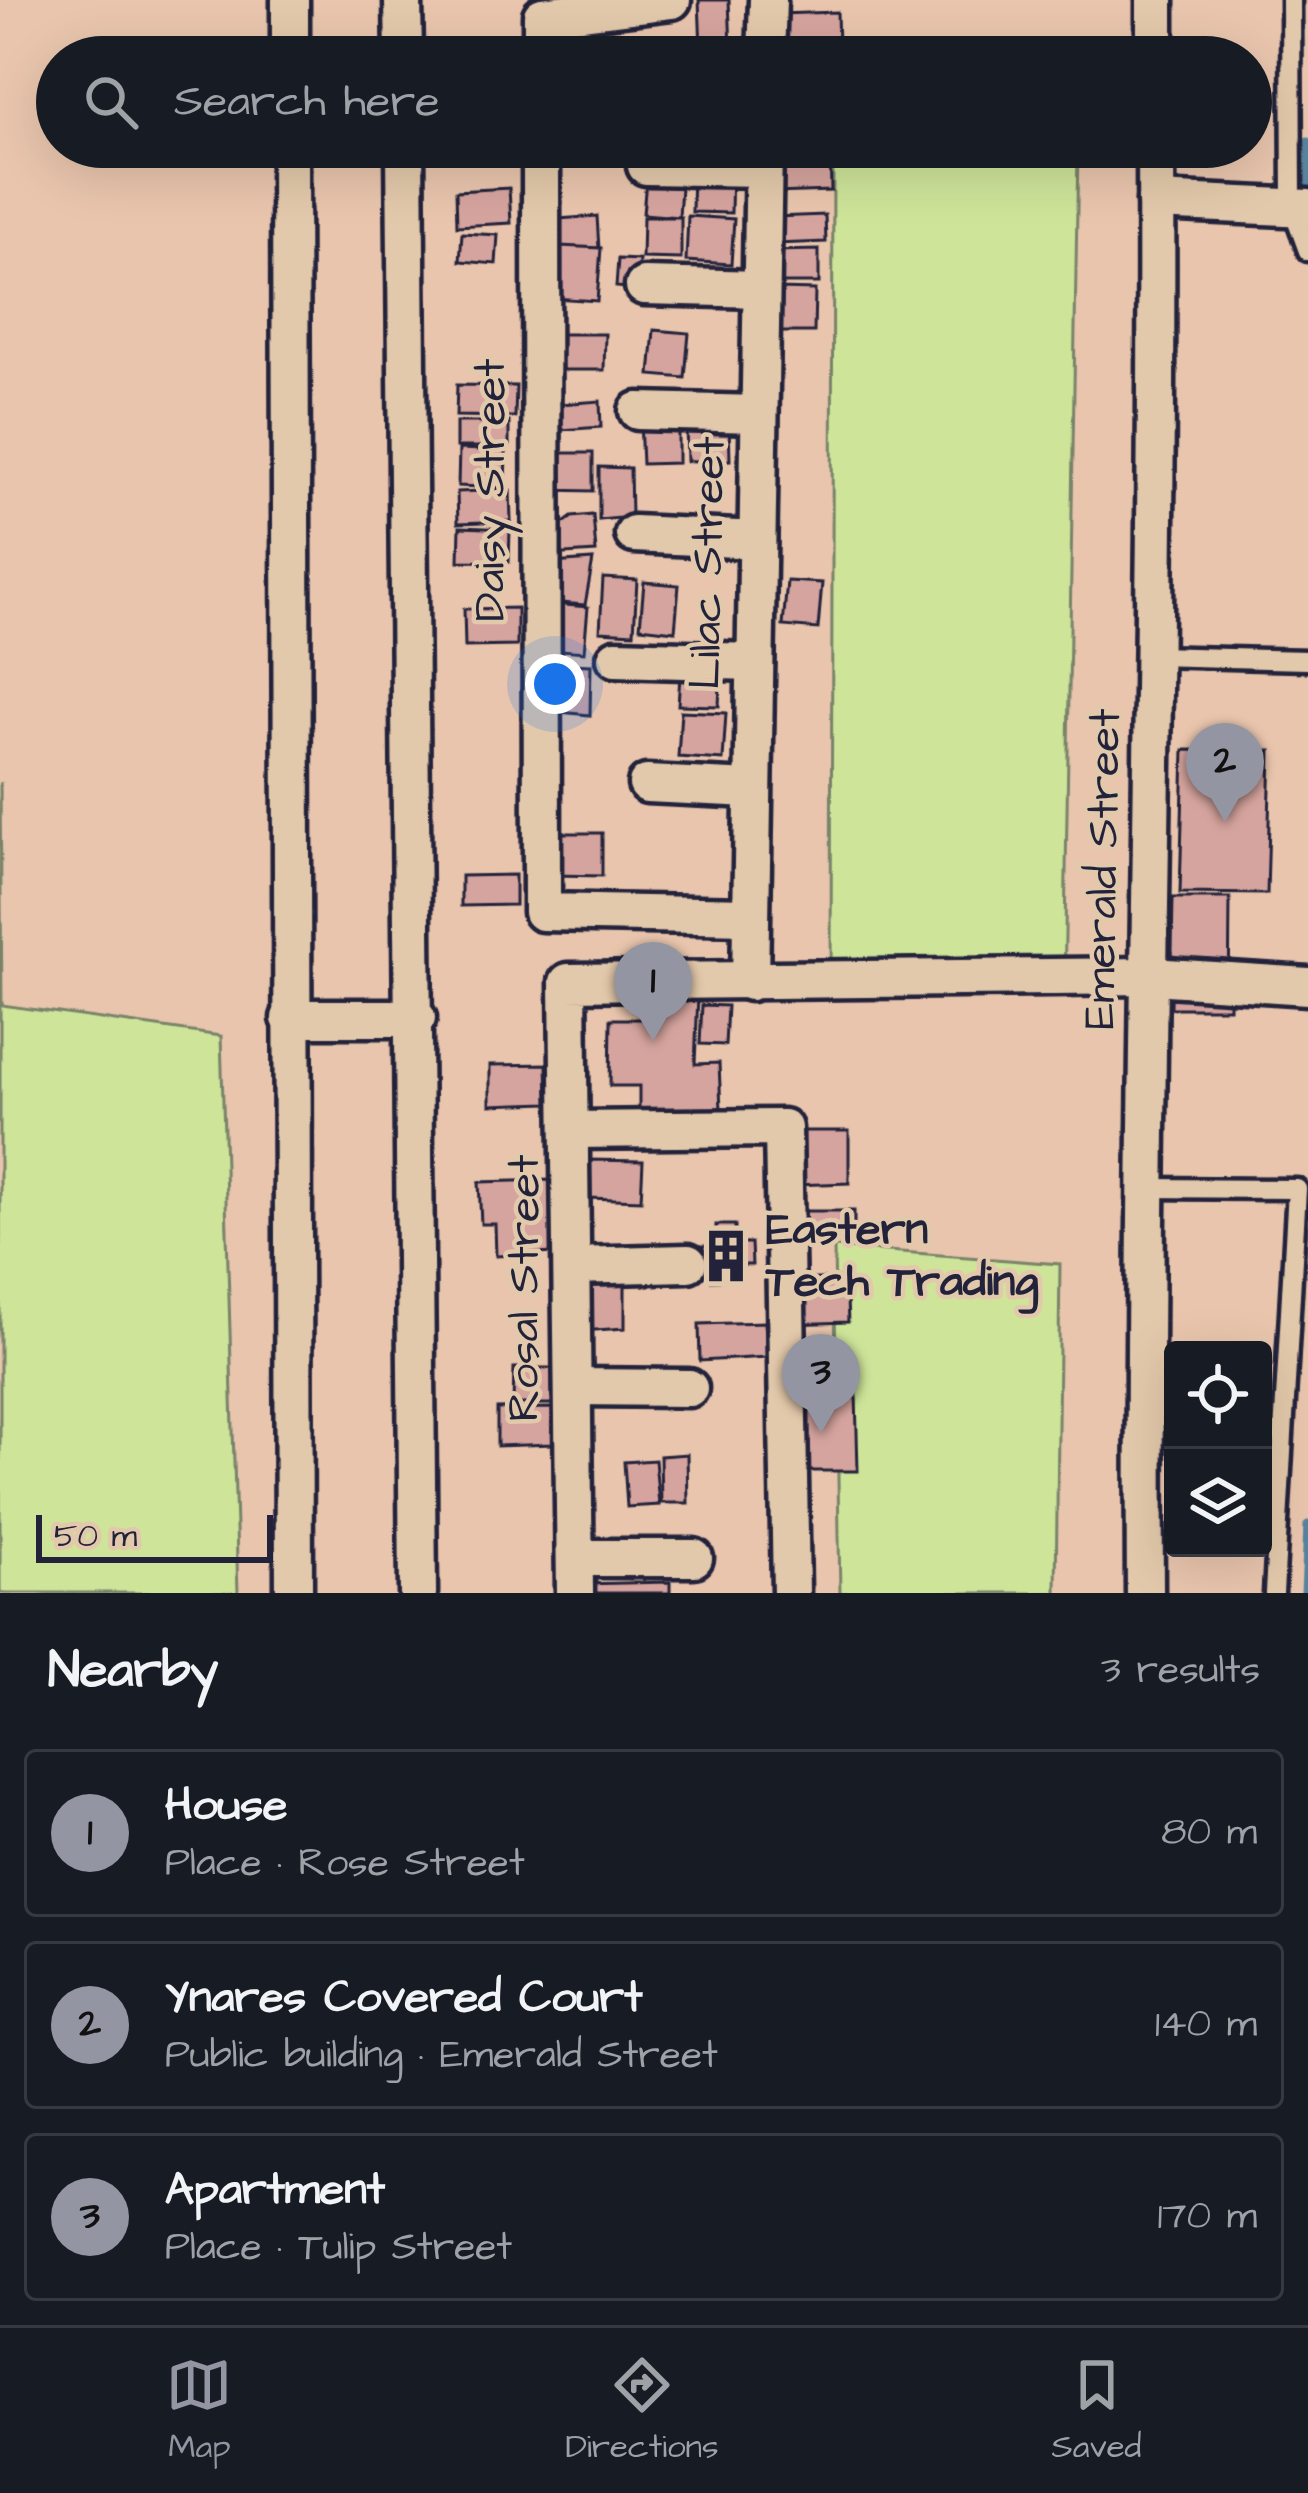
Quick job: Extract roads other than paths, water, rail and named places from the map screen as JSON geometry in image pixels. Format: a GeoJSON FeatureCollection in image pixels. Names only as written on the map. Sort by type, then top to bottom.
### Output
{"type":"FeatureCollection","features":[{"type":"Feature","properties":{"kind":"street"},"geometry":{"type":"LineString","coordinates":[[290,0],[290,36]]}},
{"type":"Feature","properties":{"kind":"street"},"geometry":{"type":"LineString","coordinates":[[403,0],[404,36]]}},
{"type":"Feature","properties":{"kind":"street"},"geometry":{"type":"LineString","coordinates":[[542,36],[542,16],[672,0]]}},
{"type":"Feature","properties":{"kind":"street"},"geometry":{"type":"LineString","coordinates":[[767,36],[768,0]]}},
{"type":"Feature","properties":{"kind":"street"},"geometry":{"type":"LineString","coordinates":[[1155,0],[1156,36]]}},
{"type":"Feature","properties":{"kind":"street"},"geometry":{"type":"LineString","coordinates":[[290,168],[294,1593]]}},
{"type":"Feature","properties":{"kind":"street"},"geometry":{"type":"LineString","coordinates":[[405,168],[406,682],[416,1018],[418,1593]]}},
{"type":"Feature","properties":{"kind":"street","name":"Daisy Street"},"geometry":{"type":"LineString","coordinates":[[541,168],[542,913],[750,916]]}},
{"type":"Feature","properties":{"kind":"street","name":"Lilac Street"},"geometry":{"type":"LineString","coordinates":[[750,982],[764,168]]}},
{"type":"Feature","properties":{"kind":"street","name":"Emerald Street"},"geometry":{"type":"LineString","coordinates":[[1145,1593],[1142,1188],[1150,976],[1156,168]]}},
{"type":"Feature","properties":{"kind":"street"},"geometry":{"type":"LineString","coordinates":[[1156,201],[1300,208]]}},
{"type":"Feature","properties":{"kind":"street"},"geometry":{"type":"LineString","coordinates":[[644,286],[761,289]]}},
{"type":"Feature","properties":{"kind":"street"},"geometry":{"type":"LineString","coordinates":[[638,411],[759,414]]}},
{"type":"Feature","properties":{"kind":"street"},"geometry":{"type":"LineString","coordinates":[[634,534],[757,540]]}},
{"type":"Feature","properties":{"kind":"street"},"geometry":{"type":"LineString","coordinates":[[616,658],[754,662]]}},
{"type":"Feature","properties":{"kind":"street"},"geometry":{"type":"LineString","coordinates":[[647,784],[752,789]]}},
{"type":"Feature","properties":{"kind":"street"},"geometry":{"type":"LineString","coordinates":[[750,982],[1150,976],[1308,986]]}},
{"type":"Feature","properties":{"kind":"street","name":"Rosal Street"},"geometry":{"type":"LineString","coordinates":[[575,1576],[568,982],[750,982]]}},
{"type":"Feature","properties":{"kind":"street"},"geometry":{"type":"LineString","coordinates":[[290,1018],[416,1018]]}},
{"type":"Feature","properties":{"kind":"street"},"geometry":{"type":"LineString","coordinates":[[572,1130],[783,1128],[790,1593]]}},
{"type":"Feature","properties":{"kind":"street"},"geometry":{"type":"LineString","coordinates":[[573,1266],[688,1263]]}},
{"type":"Feature","properties":{"kind":"street"},"geometry":{"type":"LineString","coordinates":[[573,1387],[689,1388]]}},
{"type":"Feature","properties":{"kind":"street"},"geometry":{"type":"LineString","coordinates":[[575,1576],[694,1558]]}},
{"type":"Feature","properties":{"kind":"lane"},"geometry":{"type":"LineString","coordinates":[[1291,0],[1300,208],[1308,250]]}},
{"type":"Feature","properties":{"kind":"lane"},"geometry":{"type":"LineString","coordinates":[[1154,656],[1308,660]]}},
{"type":"Feature","properties":{"kind":"lane"},"geometry":{"type":"LineString","coordinates":[[1142,1188],[1298,1189],[1274,1593]]}},
{"type":"Feature","properties":{"kind":"waterway"},"geometry":{"type":"LineString","coordinates":[[1308,142],[1308,196]]}},
{"type":"Feature","properties":{"kind":"waterway"},"geometry":{"type":"LineString","coordinates":[[1305,1593],[1308,1525]]}},
{"type":"Feature","properties":{"kind":"place","name":"Ynares Covered Court"},"geometry":{"type":"Point","coordinates":[1225,822]}},
{"type":"Feature","properties":{"kind":"place","name":"House"},"geometry":{"type":"Point","coordinates":[653,1041]}},
{"type":"Feature","properties":{"kind":"place","name":"Eastern Tech Trading"},"geometry":{"type":"Point","coordinates":[726,1256]}},
{"type":"Feature","properties":{"kind":"place","name":"Apartment"},"geometry":{"type":"Point","coordinates":[821,1433]}}]}
